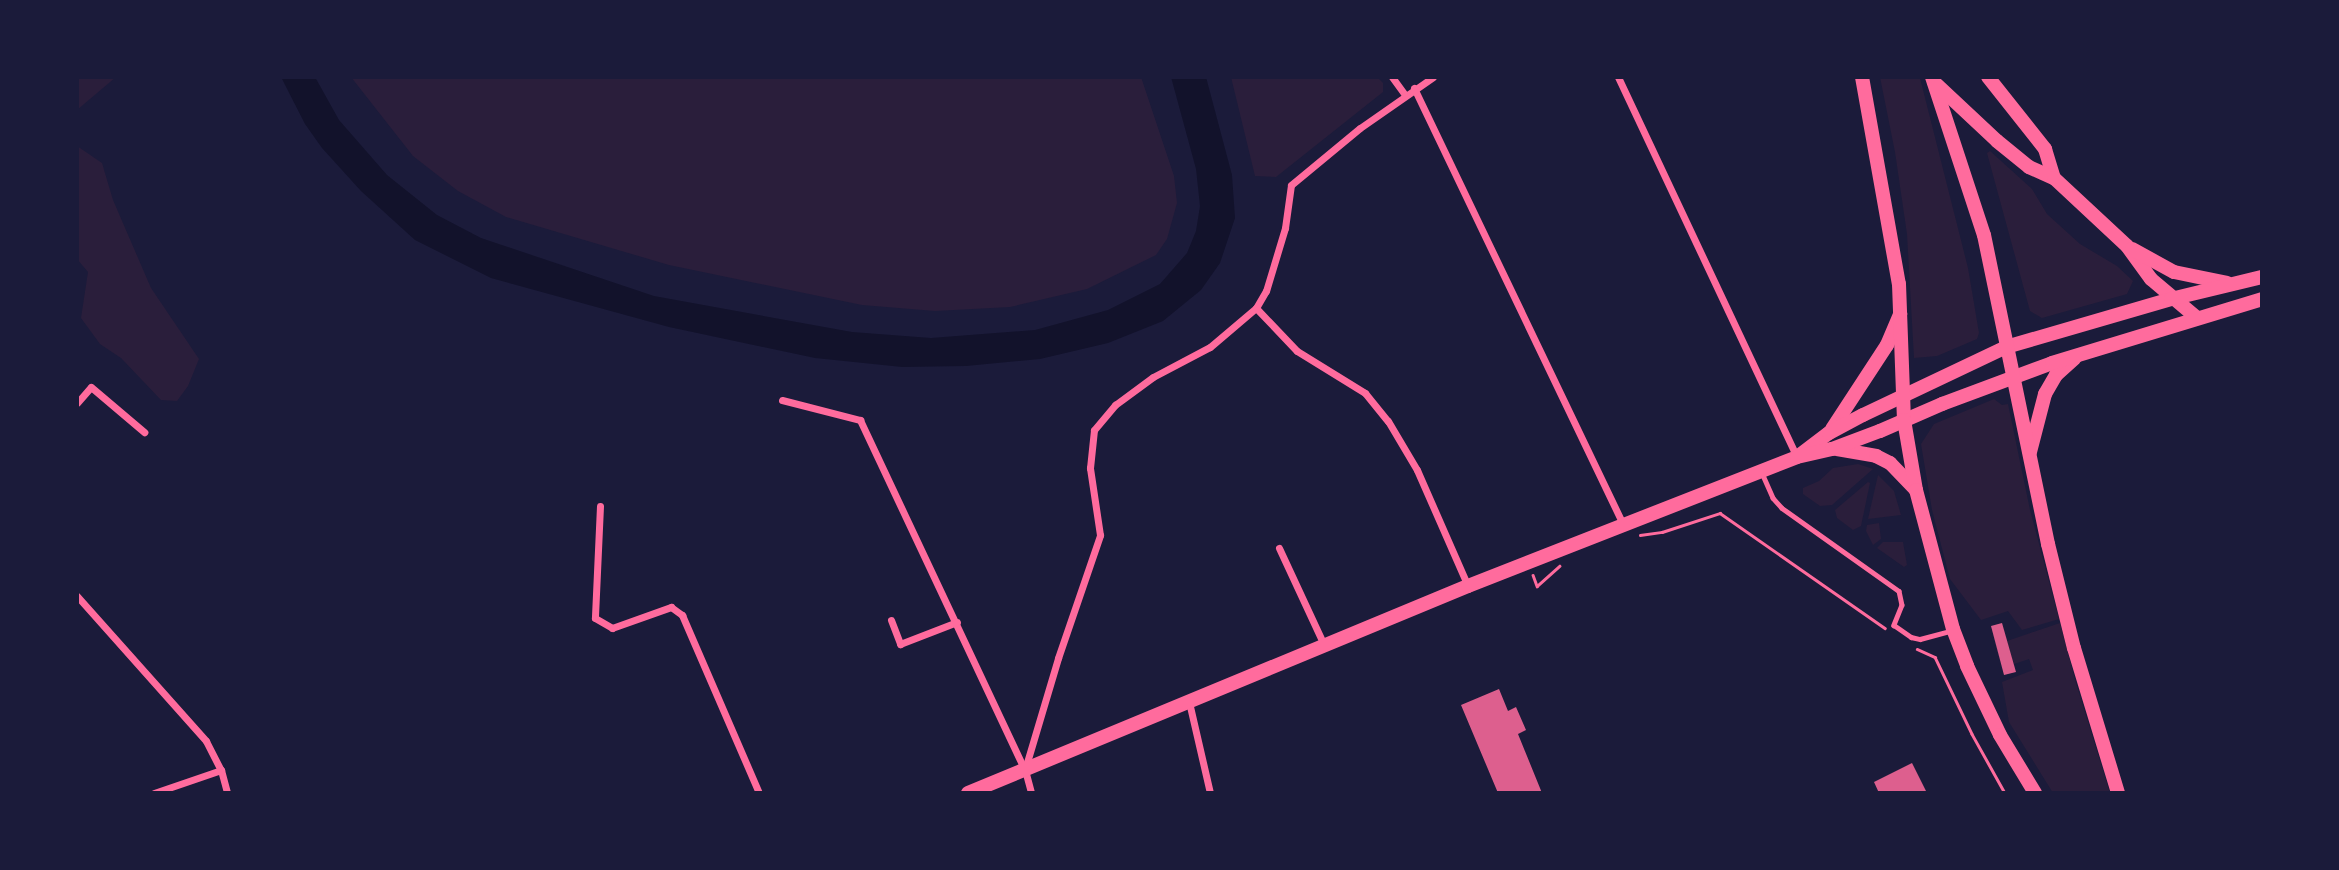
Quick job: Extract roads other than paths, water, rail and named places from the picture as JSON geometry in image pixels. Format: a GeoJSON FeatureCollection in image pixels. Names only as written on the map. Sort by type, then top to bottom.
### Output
{"type":"FeatureCollection","features":[{"type":"Feature","properties":{"kind":"main road"},"geometry":{"type":"LineString","coordinates":[[1862,77],[1899,284],[1903,420],[1916,490],[1953,629],[2000,734],[2035,793]]}},
{"type":"Feature","properties":{"kind":"main road"},"geometry":{"type":"LineString","coordinates":[[1987,77],[2045,149],[2054,178]]}},
{"type":"Feature","properties":{"kind":"main road"},"geometry":{"type":"LineString","coordinates":[[1931,79],[2029,167],[2054,178],[2127,246],[2151,279],[2171,299],[2196,317]]}},
{"type":"Feature","properties":{"kind":"main road"},"geometry":{"type":"LineString","coordinates":[[1931,79],[1984,235],[2067,620],[2119,793]]}},
{"type":"Feature","properties":{"kind":"main road"},"geometry":{"type":"LineString","coordinates":[[2127,246],[2174,272],[2232,284]]}},
{"type":"Feature","properties":{"kind":"main road"},"geometry":{"type":"LineString","coordinates":[[1797,457],[1829,433],[1903,394],[2006,346],[2171,299],[2262,277]]}},
{"type":"Feature","properties":{"kind":"main road"},"geometry":{"type":"LineString","coordinates":[[968,793],[1468,586],[1797,457],[1832,449],[2014,376],[2092,349],[2262,299]]}},
{"type":"Feature","properties":{"kind":"main road"},"geometry":{"type":"LineString","coordinates":[[1829,433],[1887,345],[1901,313]]}},
{"type":"Feature","properties":{"kind":"main road"},"geometry":{"type":"LineString","coordinates":[[2030,452],[2049,386],[2072,360],[2092,349]]}},
{"type":"Feature","properties":{"kind":"main road"},"geometry":{"type":"LineString","coordinates":[[1832,449],[1876,456],[1890,463],[1916,490]]}},
{"type":"Feature","properties":{"kind":"street"},"geometry":{"type":"LineString","coordinates":[[1392,77],[1405,95]]}},
{"type":"Feature","properties":{"kind":"street"},"geometry":{"type":"LineString","coordinates":[[1025,770],[1058,657],[1100,535],[1090,468],[1094,430],[1115,405],[1153,377],[1210,347],[1256,307],[1266,291],[1285,228],[1287,194],[1291,186],[1414,88],[1433,77]]}},
{"type":"Feature","properties":{"kind":"street"},"geometry":{"type":"LineString","coordinates":[[1618,77],[1797,457]]}},
{"type":"Feature","properties":{"kind":"street"},"geometry":{"type":"LineString","coordinates":[[1414,88],[1623,524]]}},
{"type":"Feature","properties":{"kind":"street"},"geometry":{"type":"LineString","coordinates":[[1256,307],[1297,351],[1364,393],[1388,421],[1417,470],[1468,586]]}},
{"type":"Feature","properties":{"kind":"street"},"geometry":{"type":"LineString","coordinates":[[77,403],[91,387],[144,432]]}},
{"type":"Feature","properties":{"kind":"street"},"geometry":{"type":"LineString","coordinates":[[782,400],[860,420],[1025,770],[1031,793]]}},
{"type":"Feature","properties":{"kind":"street"},"geometry":{"type":"LineString","coordinates":[[600,506],[595,618],[612,628],[671,607],[682,615],[759,793]]}},
{"type":"Feature","properties":{"kind":"street"},"geometry":{"type":"LineString","coordinates":[[1279,548],[1324,646]]}},
{"type":"Feature","properties":{"kind":"street"},"geometry":{"type":"LineString","coordinates":[[77,596],[206,741],[221,770],[228,793]]}},
{"type":"Feature","properties":{"kind":"street"},"geometry":{"type":"LineString","coordinates":[[891,621],[900,644],[957,622]]}},
{"type":"Feature","properties":{"kind":"street"},"geometry":{"type":"LineString","coordinates":[[1189,702],[1210,793]]}},
{"type":"Feature","properties":{"kind":"street"},"geometry":{"type":"LineString","coordinates":[[154,793],[221,770]]}},
{"type":"Feature","properties":{"kind":"lane"},"geometry":{"type":"LineString","coordinates":[[1762,472],[1773,498],[1782,508],[1899,591],[1902,605],[1894,625],[1911,637],[1920,639],[1953,629]]}}]}
